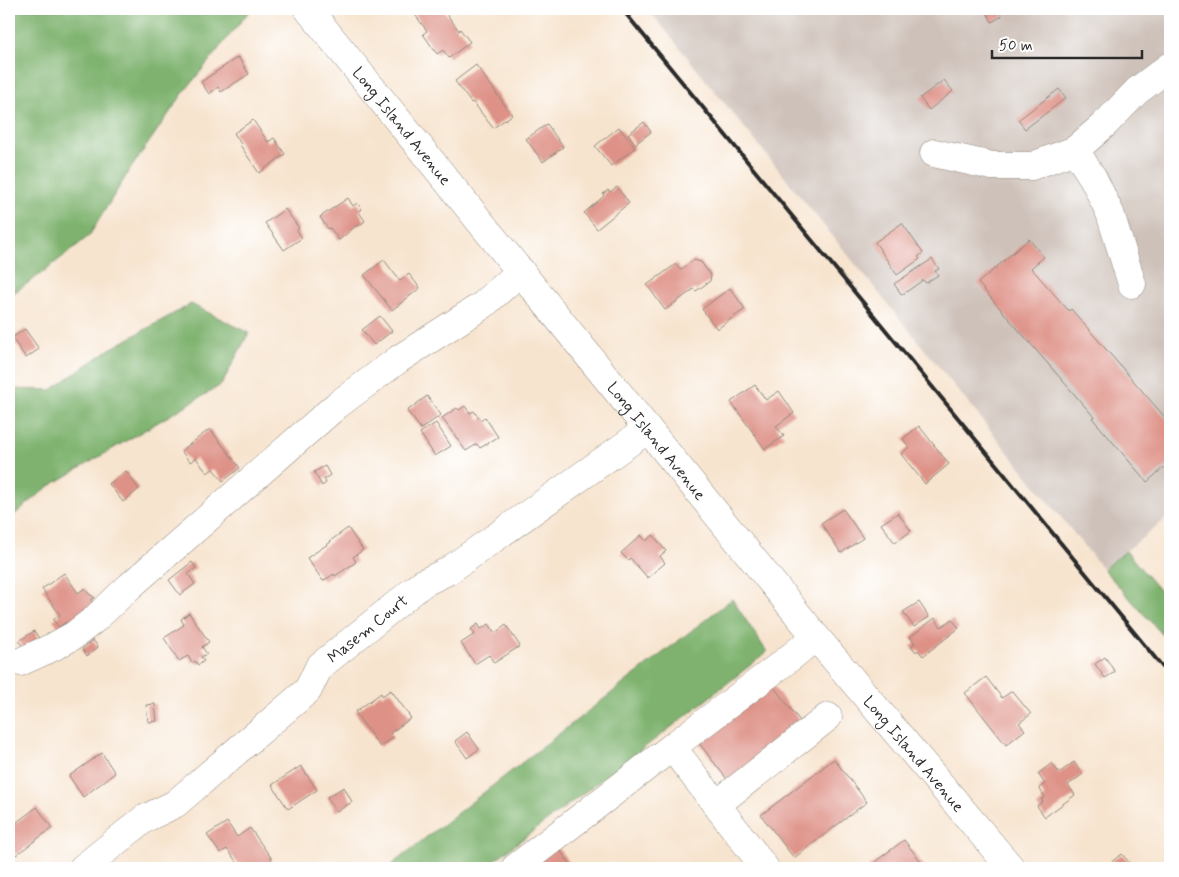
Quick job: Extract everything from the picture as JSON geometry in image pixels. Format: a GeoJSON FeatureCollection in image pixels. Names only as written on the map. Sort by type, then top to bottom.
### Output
{"type":"FeatureCollection","features":[{"type":"Feature","properties":{"kind":"street","name":"Long Island Avenue"},"geometry":{"type":"LineString","coordinates":[[308,9],[816,637],[1011,868]]}},
{"type":"Feature","properties":{"kind":"street"},"geometry":{"type":"LineString","coordinates":[[934,153],[992,166],[1032,166],[1075,150],[1105,124],[1137,91],[1170,66]]}},
{"type":"Feature","properties":{"kind":"street"},"geometry":{"type":"LineString","coordinates":[[1075,150],[1093,178],[1110,212],[1132,284]]}},
{"type":"Feature","properties":{"kind":"street"},"geometry":{"type":"LineString","coordinates":[[20,662],[73,636],[95,619],[130,586],[336,406],[399,359],[483,305],[521,271]]}},
{"type":"Feature","properties":{"kind":"street","name":"Masem Court"},"geometry":{"type":"LineString","coordinates":[[83,868],[144,819],[175,804],[308,690],[319,667],[423,583],[448,571],[648,428]]}},
{"type":"Feature","properties":{"kind":"street"},"geometry":{"type":"LineString","coordinates":[[516,868],[816,637]]}},
{"type":"Feature","properties":{"kind":"street"},"geometry":{"type":"LineString","coordinates":[[717,804],[828,717]]}},
{"type":"Feature","properties":{"kind":"street"},"geometry":{"type":"LineString","coordinates":[[672,747],[766,868]]}},
{"type":"Feature","properties":{"kind":"shaded area"},"geometry":{"type":"Polygon","coordinates":[[[648,9],[1166,9],[1170,23],[1170,516],[1103,569],[648,9]]]}},
{"type":"Feature","properties":{"kind":"green space"},"geometry":{"type":"Polygon","coordinates":[[[9,9],[251,9],[184,92],[129,171],[89,236],[9,296],[9,9]]]}},
{"type":"Feature","properties":{"kind":"green space"},"geometry":{"type":"Polygon","coordinates":[[[191,304],[249,333],[221,385],[48,487],[9,519],[9,389],[51,390],[110,349],[191,304]]]}},
{"type":"Feature","properties":{"kind":"green space"},"geometry":{"type":"Polygon","coordinates":[[[1126,551],[1170,603],[1170,643],[1103,569],[1126,551]]]}},
{"type":"Feature","properties":{"kind":"green space"},"geometry":{"type":"Polygon","coordinates":[[[732,599],[767,652],[678,722],[484,868],[387,868],[732,599]]]}},
{"type":"Feature","properties":{"kind":"building"},"geometry":{"type":"Polygon","coordinates":[[[411,9],[443,9],[459,31],[460,29],[470,42],[449,58],[443,50],[437,54],[423,34],[427,31],[411,9]]]}},
{"type":"Feature","properties":{"kind":"building"},"geometry":{"type":"Polygon","coordinates":[[[997,9],[1002,16],[992,22],[986,11],[997,9]]]}},
{"type":"Feature","properties":{"kind":"building"},"geometry":{"type":"Polygon","coordinates":[[[238,57],[249,74],[221,92],[218,87],[209,94],[201,82],[238,57]]]}},
{"type":"Feature","properties":{"kind":"building"},"geometry":{"type":"Polygon","coordinates":[[[476,65],[512,115],[493,128],[455,81],[476,65]]]}},
{"type":"Feature","properties":{"kind":"building"},"geometry":{"type":"Polygon","coordinates":[[[944,80],[953,91],[929,110],[920,98],[944,80]]]}},
{"type":"Feature","properties":{"kind":"building"},"geometry":{"type":"Polygon","coordinates":[[[1059,89],[1066,98],[1025,129],[1018,120],[1059,89]]]}},
{"type":"Feature","properties":{"kind":"building"},"geometry":{"type":"Polygon","coordinates":[[[253,120],[268,142],[274,138],[285,154],[259,173],[234,133],[253,120]]]}},
{"type":"Feature","properties":{"kind":"building"},"geometry":{"type":"Polygon","coordinates":[[[644,122],[651,132],[635,144],[628,134],[644,122]]]}},
{"type":"Feature","properties":{"kind":"building"},"geometry":{"type":"Polygon","coordinates":[[[547,124],[563,147],[543,162],[526,139],[547,124]]]}},
{"type":"Feature","properties":{"kind":"building"},"geometry":{"type":"Polygon","coordinates":[[[619,127],[635,148],[611,166],[595,146],[619,127]]]}},
{"type":"Feature","properties":{"kind":"building"},"geometry":{"type":"Polygon","coordinates":[[[617,187],[629,203],[597,229],[584,213],[604,196],[603,194],[608,190],[610,192],[617,187]]]}},
{"type":"Feature","properties":{"kind":"building"},"geometry":{"type":"Polygon","coordinates":[[[348,198],[353,206],[357,203],[362,209],[359,212],[365,221],[339,240],[320,217],[348,198]]]}},
{"type":"Feature","properties":{"kind":"building"},"geometry":{"type":"Polygon","coordinates":[[[285,209],[299,228],[297,230],[302,238],[284,250],[265,223],[285,209]]]}},
{"type":"Feature","properties":{"kind":"building"},"geometry":{"type":"Polygon","coordinates":[[[902,223],[923,253],[918,257],[920,259],[897,275],[875,242],[902,223]]]}},
{"type":"Feature","properties":{"kind":"building"},"geometry":{"type":"Polygon","coordinates":[[[1029,239],[1044,257],[1031,268],[1069,311],[1071,309],[1170,423],[1170,462],[1147,482],[1092,418],[1094,417],[978,283],[1029,239]]]}},
{"type":"Feature","properties":{"kind":"building"},"geometry":{"type":"Polygon","coordinates":[[[932,259],[939,269],[935,271],[938,275],[926,283],[923,280],[902,295],[894,284],[932,259]]]}},
{"type":"Feature","properties":{"kind":"building"},"geometry":{"type":"Polygon","coordinates":[[[384,260],[400,281],[409,274],[420,288],[392,310],[364,275],[384,260]]]}},
{"type":"Feature","properties":{"kind":"building"},"geometry":{"type":"Polygon","coordinates":[[[694,260],[701,262],[711,276],[710,281],[696,291],[694,289],[665,310],[647,285],[676,264],[680,270],[694,260]]]}},
{"type":"Feature","properties":{"kind":"building"},"geometry":{"type":"Polygon","coordinates":[[[730,288],[745,309],[717,329],[702,309],[730,288]]]}},
{"type":"Feature","properties":{"kind":"building"},"geometry":{"type":"Polygon","coordinates":[[[380,316],[392,331],[374,345],[362,330],[380,316]]]}},
{"type":"Feature","properties":{"kind":"building"},"geometry":{"type":"Polygon","coordinates":[[[25,329],[39,349],[26,358],[12,338],[25,329]]]}},
{"type":"Feature","properties":{"kind":"building"},"geometry":{"type":"Polygon","coordinates":[[[755,385],[766,400],[779,391],[794,413],[776,426],[784,436],[765,449],[731,402],[755,385]]]}},
{"type":"Feature","properties":{"kind":"building"},"geometry":{"type":"Polygon","coordinates":[[[427,396],[441,415],[421,429],[407,411],[427,396]]]}},
{"type":"Feature","properties":{"kind":"building"},"geometry":{"type":"Polygon","coordinates":[[[465,406],[470,413],[474,411],[480,420],[485,417],[498,437],[480,448],[477,444],[466,451],[442,418],[457,408],[459,410],[465,406]]]}},
{"type":"Feature","properties":{"kind":"building"},"geometry":{"type":"Polygon","coordinates":[[[436,423],[451,446],[435,456],[420,433],[436,423]]]}},
{"type":"Feature","properties":{"kind":"building"},"geometry":{"type":"Polygon","coordinates":[[[919,426],[949,464],[925,484],[901,454],[909,447],[903,439],[919,426]]]}},
{"type":"Feature","properties":{"kind":"building"},"geometry":{"type":"Polygon","coordinates":[[[210,429],[240,468],[223,481],[213,469],[207,473],[196,458],[190,462],[181,451],[210,429]]]}},
{"type":"Feature","properties":{"kind":"building"},"geometry":{"type":"Polygon","coordinates":[[[325,466],[330,475],[324,479],[326,483],[322,486],[314,472],[325,466]]]}},
{"type":"Feature","properties":{"kind":"building"},"geometry":{"type":"Polygon","coordinates":[[[126,471],[139,489],[123,502],[109,484],[126,471]]]}},
{"type":"Feature","properties":{"kind":"building"},"geometry":{"type":"Polygon","coordinates":[[[843,509],[863,538],[841,553],[821,523],[843,509]]]}},
{"type":"Feature","properties":{"kind":"building"},"geometry":{"type":"Polygon","coordinates":[[[898,513],[911,531],[895,543],[881,524],[898,513]]]}},
{"type":"Feature","properties":{"kind":"building"},"geometry":{"type":"Polygon","coordinates":[[[348,528],[363,550],[353,557],[356,562],[335,576],[334,574],[323,581],[307,558],[348,528]]]}},
{"type":"Feature","properties":{"kind":"building"},"geometry":{"type":"Polygon","coordinates":[[[641,535],[646,541],[653,535],[666,551],[660,556],[665,563],[648,578],[630,558],[628,560],[621,553],[641,535]]]}},
{"type":"Feature","properties":{"kind":"building"},"geometry":{"type":"Polygon","coordinates":[[[192,562],[196,568],[188,574],[195,584],[180,595],[169,580],[192,562]]]}},
{"type":"Feature","properties":{"kind":"building"},"geometry":{"type":"Polygon","coordinates":[[[64,573],[78,593],[85,588],[95,598],[91,600],[93,604],[67,625],[66,622],[59,627],[53,620],[60,615],[42,589],[64,573]]]}},
{"type":"Feature","properties":{"kind":"building"},"geometry":{"type":"Polygon","coordinates":[[[919,602],[929,617],[914,627],[903,612],[919,602]]]}},
{"type":"Feature","properties":{"kind":"building"},"geometry":{"type":"Polygon","coordinates":[[[189,613],[209,642],[202,647],[207,654],[201,657],[204,661],[198,665],[195,661],[192,663],[188,656],[179,661],[164,638],[184,625],[181,619],[189,613]]]}},
{"type":"Feature","properties":{"kind":"building"},"geometry":{"type":"Polygon","coordinates":[[[935,618],[941,627],[952,619],[959,628],[923,656],[911,646],[915,643],[910,637],[935,618]]]}},
{"type":"Feature","properties":{"kind":"building"},"geometry":{"type":"Polygon","coordinates":[[[478,624],[481,629],[489,624],[495,633],[506,625],[520,646],[494,663],[489,655],[475,664],[461,643],[475,634],[471,629],[478,624]]]}},
{"type":"Feature","properties":{"kind":"building"},"geometry":{"type":"Polygon","coordinates":[[[34,631],[41,641],[26,651],[19,641],[34,631]]]}},
{"type":"Feature","properties":{"kind":"building"},"geometry":{"type":"Polygon","coordinates":[[[93,640],[98,647],[87,656],[82,649],[93,640]]]}},
{"type":"Feature","properties":{"kind":"building"},"geometry":{"type":"Polygon","coordinates":[[[1105,657],[1115,672],[1105,678],[1095,664],[1105,657]]]}},
{"type":"Feature","properties":{"kind":"building"},"geometry":{"type":"Polygon","coordinates":[[[986,677],[1002,698],[1012,691],[1031,714],[1019,723],[1025,730],[1006,745],[965,693],[986,677]]]}},
{"type":"Feature","properties":{"kind":"building"},"geometry":{"type":"Polygon","coordinates":[[[770,682],[803,725],[729,782],[696,739],[770,682]]]}},
{"type":"Feature","properties":{"kind":"building"},"geometry":{"type":"Polygon","coordinates":[[[391,690],[411,718],[390,733],[393,738],[380,747],[355,712],[381,693],[382,696],[391,690]]]}},
{"type":"Feature","properties":{"kind":"building"},"geometry":{"type":"Polygon","coordinates":[[[155,704],[157,721],[148,722],[146,705],[155,704]]]}},
{"type":"Feature","properties":{"kind":"building"},"geometry":{"type":"Polygon","coordinates":[[[467,732],[479,749],[467,758],[455,741],[467,732]]]}},
{"type":"Feature","properties":{"kind":"building"},"geometry":{"type":"Polygon","coordinates":[[[102,753],[115,773],[83,797],[69,776],[102,753]]]}},
{"type":"Feature","properties":{"kind":"building"},"geometry":{"type":"Polygon","coordinates":[[[834,759],[867,802],[794,858],[761,815],[834,759]]]}},
{"type":"Feature","properties":{"kind":"building"},"geometry":{"type":"Polygon","coordinates":[[[1074,762],[1083,774],[1068,785],[1075,795],[1045,817],[1037,806],[1043,801],[1041,799],[1045,797],[1039,788],[1045,784],[1038,774],[1052,763],[1059,773],[1074,762]]]}},
{"type":"Feature","properties":{"kind":"building"},"geometry":{"type":"Polygon","coordinates":[[[301,766],[317,790],[288,809],[272,785],[301,766]]]}},
{"type":"Feature","properties":{"kind":"building"},"geometry":{"type":"Polygon","coordinates":[[[344,787],[352,802],[336,812],[327,797],[344,787]]]}},
{"type":"Feature","properties":{"kind":"building"},"geometry":{"type":"Polygon","coordinates":[[[37,807],[52,828],[16,855],[9,844],[9,828],[37,807]]]}},
{"type":"Feature","properties":{"kind":"building"},"geometry":{"type":"Polygon","coordinates":[[[227,822],[237,837],[250,828],[272,859],[259,868],[241,868],[227,849],[220,853],[207,835],[227,822]]]}},
{"type":"Feature","properties":{"kind":"building"},"geometry":{"type":"Polygon","coordinates":[[[904,840],[926,868],[867,868],[904,840]]]}},
{"type":"Feature","properties":{"kind":"building"},"geometry":{"type":"Polygon","coordinates":[[[557,847],[574,868],[529,868],[557,847]]]}},
{"type":"Feature","properties":{"kind":"building"},"geometry":{"type":"Polygon","coordinates":[[[1122,854],[1134,868],[1103,868],[1122,854]]]}},
{"type":"Feature","properties":{"kind":"railway"},"geometry":{"type":"LineString","coordinates":[[622,9],[1170,676]]}}]}
